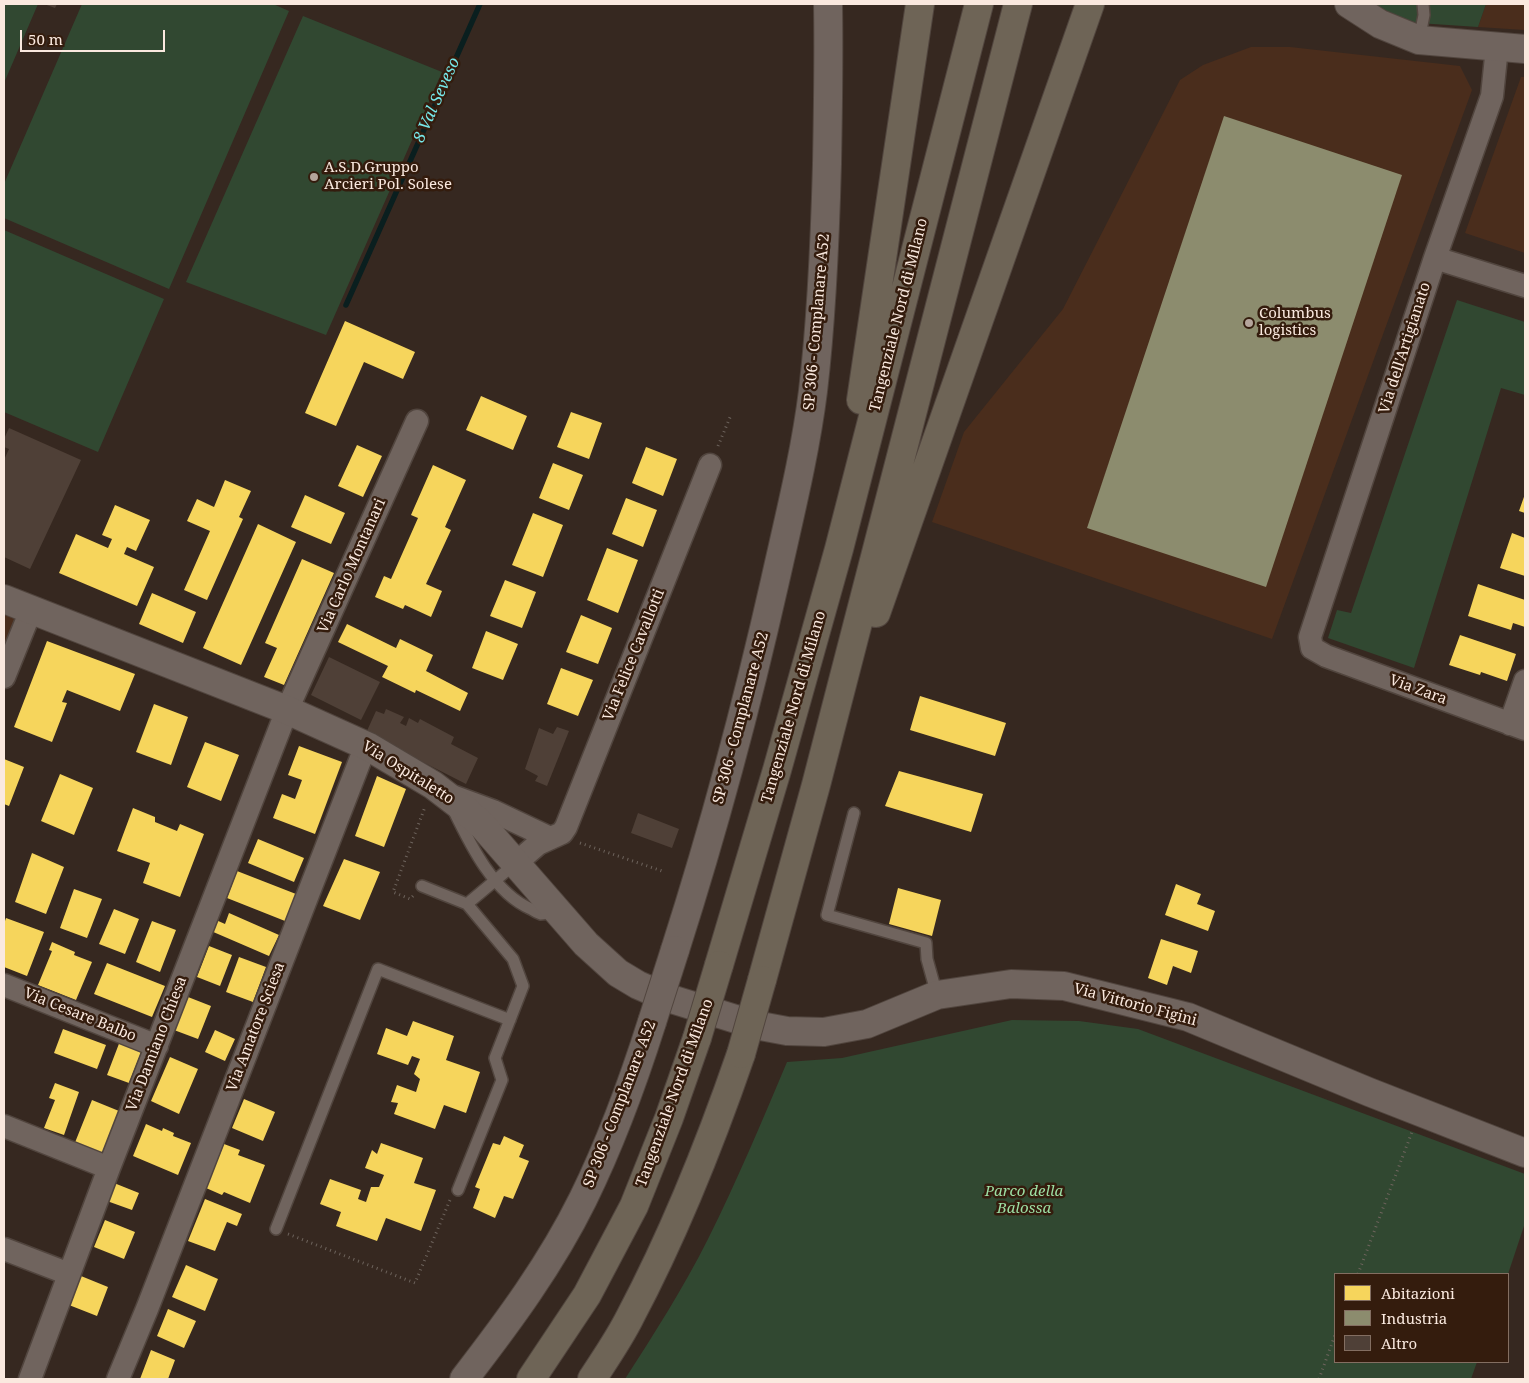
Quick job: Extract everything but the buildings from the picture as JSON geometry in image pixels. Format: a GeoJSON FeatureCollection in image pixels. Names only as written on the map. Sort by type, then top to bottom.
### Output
{"type":"FeatureCollection","features":[{"type":"Feature","properties":{"kind":"highway"},"geometry":{"type":"LineString","coordinates":[[839,549],[920,4]]}},
{"type":"Feature","properties":{"kind":"highway","name":"Tangenziale Nord di Milano"},"geometry":{"type":"LineString","coordinates":[[531,1379],[587,1295],[634,1206],[669,1118],[697,1038],[777,770],[839,549],[979,4]]}},
{"type":"Feature","properties":{"kind":"highway"},"geometry":{"type":"LineString","coordinates":[[592,1379],[629,1319],[676,1225],[713,1135],[741,1054],[816,785],[1018,4]]}},
{"type":"Feature","properties":{"kind":"highway"},"geometry":{"type":"LineString","coordinates":[[816,785],[1090,4]]}},
{"type":"Feature","properties":{"kind":"street","name":"SP 306 - Complanare A52"},"geometry":{"type":"LineString","coordinates":[[464,1379],[516,1312],[553,1252],[583,1199],[611,1134],[652,1022],[696,884],[751,685],[804,447],[813,392],[825,248],[829,55],[828,4]]}},
{"type":"Feature","properties":{"kind":"street"},"geometry":{"type":"LineString","coordinates":[[1349,4],[1380,24],[1419,40],[1525,49]]}},
{"type":"Feature","properties":{"kind":"street","name":"Via dell'Artigianato"},"geometry":{"type":"LineString","coordinates":[[1312,648],[1310,636],[1435,258],[1492,96],[1497,47]]}},
{"type":"Feature","properties":{"kind":"street"},"geometry":{"type":"LineString","coordinates":[[1435,258],[1525,286]]}},
{"type":"Feature","properties":{"kind":"street","name":"Via Carlo Montanari"},"geometry":{"type":"LineString","coordinates":[[287,710],[417,421]]}},
{"type":"Feature","properties":{"kind":"street","name":"Via Felice Cavallotti"},"geometry":{"type":"LineString","coordinates":[[556,835],[566,827],[710,465]]}},
{"type":"Feature","properties":{"kind":"street","name":"Via Ospitaletto"},"geometry":{"type":"LineString","coordinates":[[4,599],[287,710],[368,747],[440,790],[483,826],[556,911],[601,959],[618,973],[638,985],[668,998],[727,1018],[787,1031]]}},
{"type":"Feature","properties":{"kind":"street"},"geometry":{"type":"LineString","coordinates":[[4,677],[31,610]]}},
{"type":"Feature","properties":{"kind":"street","name":"Via Zara"},"geometry":{"type":"LineString","coordinates":[[1312,648],[1326,656],[1518,727]]}},
{"type":"Feature","properties":{"kind":"street"},"geometry":{"type":"LineString","coordinates":[[1518,727],[1525,681]]}},
{"type":"Feature","properties":{"kind":"street","name":"Via Damiano Chiesa"},"geometry":{"type":"LineString","coordinates":[[30,1379],[109,1168],[287,710]]}},
{"type":"Feature","properties":{"kind":"street","name":"Via Amatore Sciesa"},"geometry":{"type":"LineString","coordinates":[[118,1379],[361,758],[368,747]]}},
{"type":"Feature","properties":{"kind":"street"},"geometry":{"type":"LineString","coordinates":[[440,790],[556,835]]}},
{"type":"Feature","properties":{"kind":"street"},"geometry":{"type":"LineString","coordinates":[[516,863],[538,844],[556,835]]}},
{"type":"Feature","properties":{"kind":"street","name":"Via Vittorio Figini"},"geometry":{"type":"LineString","coordinates":[[787,1031],[824,1032],[867,1024],[937,995],[1011,984],[1064,986],[1188,1017],[1419,1112],[1525,1153]]}},
{"type":"Feature","properties":{"kind":"street","name":"Via Cesare Balbo"},"geometry":{"type":"LineString","coordinates":[[4,985],[157,1046]]}},
{"type":"Feature","properties":{"kind":"street"},"geometry":{"type":"LineString","coordinates":[[4,1126],[109,1168]]}},
{"type":"Feature","properties":{"kind":"street"},"geometry":{"type":"LineString","coordinates":[[4,1249],[69,1274]]}},
{"type":"Feature","properties":{"kind":"lane"},"geometry":{"type":"LineString","coordinates":[[1419,40],[1424,15],[1423,4]]}},
{"type":"Feature","properties":{"kind":"lane"},"geometry":{"type":"LineString","coordinates":[[440,790],[495,881],[507,894],[522,906],[540,914],[556,911]]}},
{"type":"Feature","properties":{"kind":"lane"},"geometry":{"type":"LineString","coordinates":[[854,813],[828,915],[926,943],[927,959],[937,995]]}},
{"type":"Feature","properties":{"kind":"lane"},"geometry":{"type":"LineString","coordinates":[[467,904],[516,863]]}},
{"type":"Feature","properties":{"kind":"lane"},"geometry":{"type":"LineString","coordinates":[[422,886],[467,904],[513,959],[523,986],[495,1058],[502,1080],[458,1190]]}},
{"type":"Feature","properties":{"kind":"lane"},"geometry":{"type":"LineString","coordinates":[[276,1229],[378,969],[510,1020]]}},
{"type":"Feature","properties":{"kind":"path"},"geometry":{"type":"LineString","coordinates":[[710,465],[731,415]]}},
{"type":"Feature","properties":{"kind":"path"},"geometry":{"type":"LineString","coordinates":[[422,886],[410,899],[393,892],[440,790]]}},
{"type":"Feature","properties":{"kind":"path"},"geometry":{"type":"LineString","coordinates":[[556,835],[662,871]]}},
{"type":"Feature","properties":{"kind":"path"},"geometry":{"type":"LineString","coordinates":[[1358,1273],[1419,1112]]}},
{"type":"Feature","properties":{"kind":"path"},"geometry":{"type":"LineString","coordinates":[[276,1229],[415,1283],[451,1199],[458,1190]]}},
{"type":"Feature","properties":{"kind":"path"},"geometry":{"type":"LineString","coordinates":[[1319,1379],[1334,1338]]}},
{"type":"Feature","properties":{"kind":"shaded area"},"geometry":{"type":"Polygon","coordinates":[[[1486,4],[1525,4],[1525,30],[1478,27],[1486,4]]]}},
{"type":"Feature","properties":{"kind":"shaded area"},"geometry":{"type":"Polygon","coordinates":[[[1251,47],[1290,47],[1460,66],[1472,90],[1272,639],[932,522],[964,432],[1063,309],[1180,80],[1203,65],[1251,47]]]}},
{"type":"Feature","properties":{"kind":"shaded area"},"geometry":{"type":"Polygon","coordinates":[[[1521,77],[1525,77],[1525,253],[1465,233],[1521,77]]]}},
{"type":"Feature","properties":{"kind":"shaded area"},"geometry":{"type":"Polygon","coordinates":[[[4,604],[26,612],[4,666],[4,604]]]}},
{"type":"Feature","properties":{"kind":"green space"},"geometry":{"type":"Polygon","coordinates":[[[4,4],[38,4],[4,83],[4,4]]]}},
{"type":"Feature","properties":{"kind":"green space"},"geometry":{"type":"Polygon","coordinates":[[[82,4],[273,4],[289,11],[169,289],[4,218],[4,184],[82,4]]]}},
{"type":"Feature","properties":{"kind":"green space"},"geometry":{"type":"Polygon","coordinates":[[[1335,4],[1486,4],[1478,27],[1388,21],[1348,10],[1335,4]]]}},
{"type":"Feature","properties":{"kind":"green space","name":"A.S.D.Gruppo Arcieri Pol. Solese"},"geometry":{"type":"Polygon","coordinates":[[[303,16],[442,72],[326,335],[186,282],[303,16]]]}},
{"type":"Feature","properties":{"kind":"green space"},"geometry":{"type":"Polygon","coordinates":[[[4,230],[164,299],[98,452],[4,412],[4,230]]]}},
{"type":"Feature","properties":{"kind":"green space"},"geometry":{"type":"Polygon","coordinates":[[[1457,300],[1525,322],[1525,395],[1501,388],[1414,668],[1328,638],[1337,610],[1351,613],[1457,300]]]}},
{"type":"Feature","properties":{"kind":"green space","name":"Parco della Balossa"},"geometry":{"type":"Polygon","coordinates":[[[1012,1020],[1079,1021],[1138,1029],[1525,1174],[1525,1223],[1508,1273],[1334,1273],[1334,1363],[1477,1363],[1471,1379],[625,1379],[658,1328],[699,1257],[739,1173],[787,1062],[842,1058],[1012,1020]]]}},
{"type":"Feature","properties":{"kind":"waterway","name":"8 Val Seveso"},"geometry":{"type":"LineString","coordinates":[[346,305],[480,4]]}},
{"type":"Feature","properties":{"kind":"place","name":"A.S.D.Gruppo Arcieri Pol. Solese"},"geometry":{"type":"Point","coordinates":[314,177]}},
{"type":"Feature","properties":{"kind":"place","name":"Columbus logistics"},"geometry":{"type":"Point","coordinates":[1249,323]}}]}
